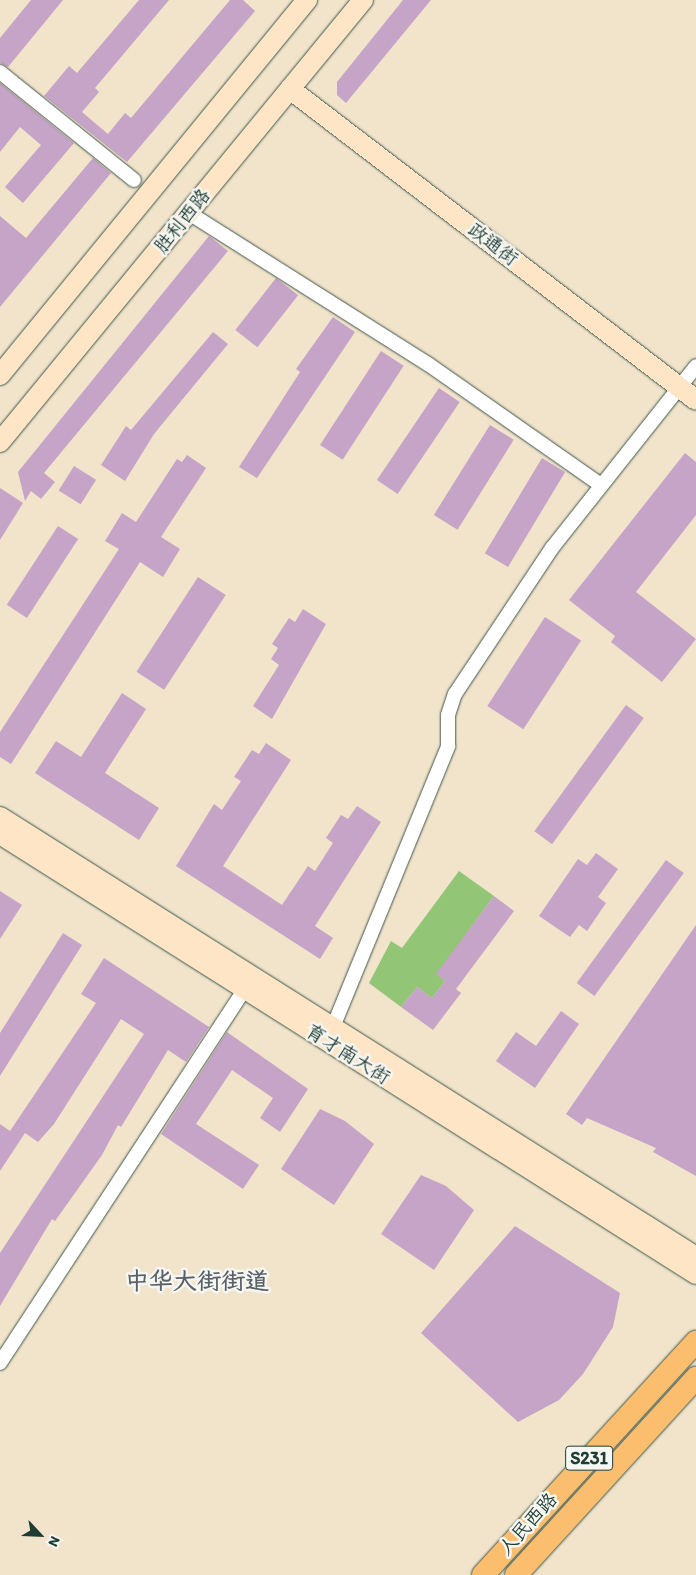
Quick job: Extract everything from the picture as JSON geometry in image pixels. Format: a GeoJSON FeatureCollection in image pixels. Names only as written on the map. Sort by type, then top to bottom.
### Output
{"type":"FeatureCollection","features":[{"type":"Feature","properties":{"kind":"main road"},"geometry":{"type":"LineString","coordinates":[[0,375],[307,0]]}},
{"type":"Feature","properties":{"kind":"main road","name":"胜利西路"},"geometry":{"type":"LineString","coordinates":[[0,442],[363,0]]}},
{"type":"Feature","properties":{"kind":"main road","name":"政通街"},"geometry":{"type":"LineString","coordinates":[[290,89],[696,400]]}},
{"type":"Feature","properties":{"kind":"main road","name":"育才南大街"},"geometry":{"type":"LineString","coordinates":[[0,816],[696,1257]]}},
{"type":"Feature","properties":{"kind":"main road","name":"育才南大街"},"geometry":{"type":"LineString","coordinates":[[0,834],[696,1274]]}},
{"type":"Feature","properties":{"kind":"main road","name":"人民西路"},"geometry":{"type":"LineString","coordinates":[[483,1575],[696,1342]]}},
{"type":"Feature","properties":{"kind":"main road","name":"人民西路"},"geometry":{"type":"LineString","coordinates":[[516,1575],[696,1378]]}},
{"type":"Feature","properties":{"kind":"street"},"geometry":{"type":"LineString","coordinates":[[0,72],[134,180]]}},
{"type":"Feature","properties":{"kind":"street"},"geometry":{"type":"LineString","coordinates":[[189,213],[428,364],[601,485]]}},
{"type":"Feature","properties":{"kind":"street"},"geometry":{"type":"LineString","coordinates":[[333,1026],[448,746],[448,715],[455,694],[513,602],[601,485],[696,366]]}},
{"type":"Feature","properties":{"kind":"street"},"geometry":{"type":"LineString","coordinates":[[0,1363],[245,989]]}},
{"type":"Feature","properties":{"kind":"green space"},"geometry":{"type":"Polygon","coordinates":[[[459,871],[494,896],[437,974],[445,981],[432,998],[417,987],[401,1007],[369,983],[391,941],[402,948],[459,871]]]}},
{"type":"Feature","properties":{"kind":"building"},"geometry":{"type":"Polygon","coordinates":[[[31,0],[63,0],[8,67],[0,63],[0,38],[31,0]]]}},
{"type":"Feature","properties":{"kind":"building"},"geometry":{"type":"Polygon","coordinates":[[[139,0],[169,0],[95,88],[99,92],[82,112],[108,134],[125,113],[131,118],[230,0],[243,0],[255,11],[127,162],[44,96],[69,66],[77,73],[139,0]]]}},
{"type":"Feature","properties":{"kind":"building"},"geometry":{"type":"Polygon","coordinates":[[[403,0],[431,0],[346,103],[337,95],[337,82],[403,0]]]}},
{"type":"Feature","properties":{"kind":"building"},"geometry":{"type":"Polygon","coordinates":[[[0,83],[74,143],[23,203],[5,187],[41,145],[20,127],[0,152],[0,83]]]}},
{"type":"Feature","properties":{"kind":"building"},"geometry":{"type":"Polygon","coordinates":[[[93,158],[111,173],[0,307],[0,216],[26,238],[93,158]]]}},
{"type":"Feature","properties":{"kind":"building"},"geometry":{"type":"Polygon","coordinates":[[[209,236],[228,251],[44,473],[55,482],[41,499],[31,491],[25,501],[18,472],[209,236]]]}},
{"type":"Feature","properties":{"kind":"building"},"geometry":{"type":"Polygon","coordinates":[[[276,278],[298,295],[257,347],[235,330],[276,278]]]}},
{"type":"Feature","properties":{"kind":"building"},"geometry":{"type":"Polygon","coordinates":[[[333,317],[355,332],[257,478],[239,467],[300,372],[296,369],[333,317]]]}},
{"type":"Feature","properties":{"kind":"building"},"geometry":{"type":"Polygon","coordinates":[[[213,332],[228,344],[154,434],[125,481],[101,465],[126,426],[131,430],[213,332]]]}},
{"type":"Feature","properties":{"kind":"building"},"geometry":{"type":"Polygon","coordinates":[[[381,351],[404,366],[343,460],[320,445],[381,351]]]}},
{"type":"Feature","properties":{"kind":"building"},"geometry":{"type":"Polygon","coordinates":[[[439,388],[460,402],[398,494],[377,480],[439,388]]]}},
{"type":"Feature","properties":{"kind":"building"},"geometry":{"type":"Polygon","coordinates":[[[490,425],[514,440],[458,530],[434,515],[490,425]]]}},
{"type":"Feature","properties":{"kind":"building"},"geometry":{"type":"Polygon","coordinates":[[[685,453],[696,462],[696,515],[636,592],[696,639],[662,682],[611,642],[615,636],[569,600],[685,453]]]}},
{"type":"Feature","properties":{"kind":"building"},"geometry":{"type":"Polygon","coordinates":[[[187,455],[206,468],[161,537],[180,549],[163,577],[140,562],[11,764],[0,757],[0,732],[119,549],[105,541],[122,513],[136,522],[177,459],[182,462],[187,455]]]}},
{"type":"Feature","properties":{"kind":"building"},"geometry":{"type":"Polygon","coordinates":[[[542,458],[565,472],[508,567],[485,553],[542,458]]]}},
{"type":"Feature","properties":{"kind":"building"},"geometry":{"type":"Polygon","coordinates":[[[74,466],[96,480],[81,504],[59,491],[74,466]]]}},
{"type":"Feature","properties":{"kind":"building"},"geometry":{"type":"Polygon","coordinates":[[[0,488],[23,503],[0,540],[0,488]]]}},
{"type":"Feature","properties":{"kind":"building"},"geometry":{"type":"Polygon","coordinates":[[[58,526],[78,539],[27,618],[7,605],[58,526]]]}},
{"type":"Feature","properties":{"kind":"building"},"geometry":{"type":"Polygon","coordinates":[[[198,577],[226,595],[164,690],[136,672],[198,577]]]}},
{"type":"Feature","properties":{"kind":"building"},"geometry":{"type":"Polygon","coordinates":[[[303,609],[326,624],[272,719],[253,706],[279,665],[271,659],[278,648],[272,644],[289,618],[295,622],[303,609]]]}},
{"type":"Feature","properties":{"kind":"building"},"geometry":{"type":"Polygon","coordinates":[[[545,617],[581,640],[523,729],[487,706],[545,617]]]}},
{"type":"Feature","properties":{"kind":"building"},"geometry":{"type":"Polygon","coordinates":[[[122,693],[146,709],[105,773],[159,808],[139,840],[35,773],[56,741],[81,757],[122,693]]]}},
{"type":"Feature","properties":{"kind":"building"},"geometry":{"type":"Polygon","coordinates":[[[626,705],[644,718],[552,844],[534,831],[626,705]]]}},
{"type":"Feature","properties":{"kind":"building"},"geometry":{"type":"Polygon","coordinates":[[[266,743],[291,760],[223,866],[282,905],[308,866],[315,871],[333,843],[326,838],[341,815],[348,819],[357,806],[381,822],[315,926],[333,938],[320,959],[176,866],[214,804],[222,810],[241,781],[234,777],[252,750],[259,754],[266,743]]]}},
{"type":"Feature","properties":{"kind":"building"},"geometry":{"type":"Polygon","coordinates":[[[596,853],[618,869],[598,897],[606,903],[587,931],[579,925],[570,937],[539,916],[578,859],[587,865],[596,853]]]}},
{"type":"Feature","properties":{"kind":"building"},"geometry":{"type":"Polygon","coordinates":[[[666,860],[684,873],[594,996],[577,983],[666,860]]]}},
{"type":"Feature","properties":{"kind":"building"},"geometry":{"type":"Polygon","coordinates":[[[0,891],[22,905],[0,939],[0,891]]]}},
{"type":"Feature","properties":{"kind":"building"},"geometry":{"type":"Polygon","coordinates":[[[494,896],[514,911],[456,989],[461,993],[433,1030],[401,1007],[417,987],[432,998],[445,981],[436,974],[494,896]]]}},
{"type":"Feature","properties":{"kind":"building"},"geometry":{"type":"Polygon","coordinates":[[[696,925],[696,1176],[653,1152],[656,1148],[587,1118],[582,1125],[566,1114],[696,925]]]}},
{"type":"Feature","properties":{"kind":"building"},"geometry":{"type":"Polygon","coordinates":[[[63,933],[82,945],[0,1076],[0,1033],[63,933]]]}},
{"type":"Feature","properties":{"kind":"building"},"geometry":{"type":"Polygon","coordinates":[[[104,958],[209,1027],[186,1062],[168,1050],[121,1127],[118,1125],[102,1155],[55,1221],[52,1219],[0,1306],[0,1253],[144,1034],[121,1019],[54,1124],[38,1142],[25,1133],[0,1171],[0,1124],[10,1131],[96,1003],[81,994],[104,958]]]}},
{"type":"Feature","properties":{"kind":"building"},"geometry":{"type":"Polygon","coordinates":[[[561,1011],[579,1024],[535,1088],[496,1061],[516,1032],[536,1046],[561,1011]]]}},
{"type":"Feature","properties":{"kind":"building"},"geometry":{"type":"Polygon","coordinates":[[[227,1032],[308,1089],[280,1132],[260,1118],[273,1098],[232,1070],[196,1124],[259,1165],[243,1189],[161,1134],[227,1032]]]}},
{"type":"Feature","properties":{"kind":"building"},"geometry":{"type":"Polygon","coordinates":[[[320,1109],[345,1121],[374,1144],[334,1205],[281,1169],[320,1109]]]}},
{"type":"Feature","properties":{"kind":"building"},"geometry":{"type":"Polygon","coordinates":[[[421,1175],[446,1186],[474,1210],[434,1270],[381,1234],[421,1175]]]}},
{"type":"Feature","properties":{"kind":"building"},"geometry":{"type":"Polygon","coordinates":[[[515,1226],[620,1293],[613,1327],[583,1374],[559,1400],[518,1422],[421,1333],[515,1226]]]}},
{"type":"Feature","properties":{"kind":"district","name":"中华大街街道"},"geometry":{"type":"Point","coordinates":[197,1281]}}]}
